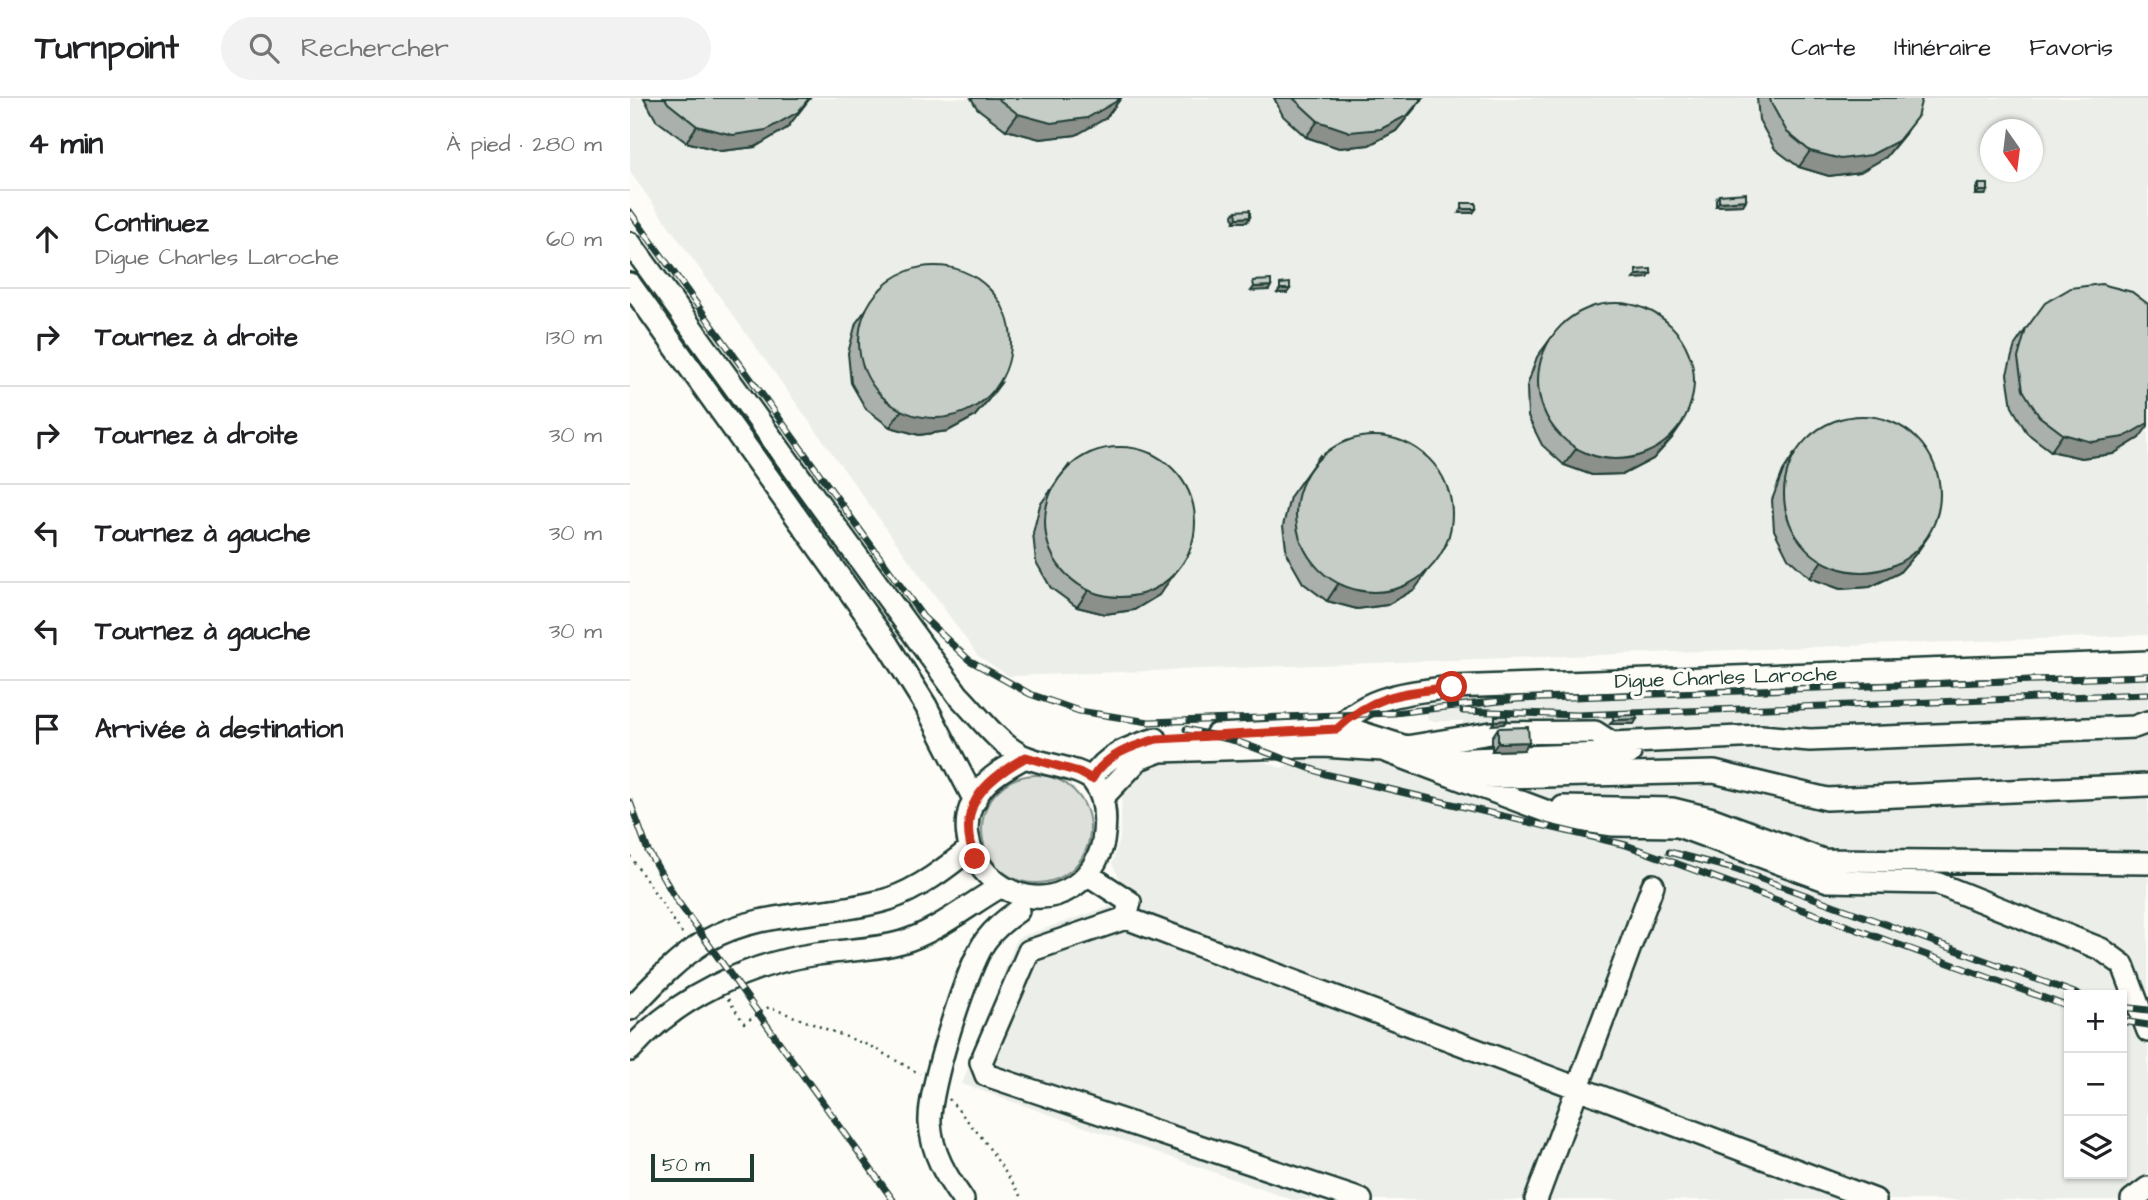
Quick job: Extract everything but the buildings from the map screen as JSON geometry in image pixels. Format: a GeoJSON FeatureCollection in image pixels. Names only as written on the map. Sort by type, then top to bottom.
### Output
{"type":"FeatureCollection","features":[{"type":"Feature","properties":{"kind":"street"},"geometry":{"type":"LineString","coordinates":[[630,243],[958,695],[1005,744],[1026,757],[1079,772],[1097,788],[1105,815],[1102,843],[1087,874],[1069,889],[1049,896],[1020,895],[1000,887],[980,869],[971,848],[968,825],[975,801],[988,782],[1026,757]]}},
{"type":"Feature","properties":{"kind":"street"},"geometry":{"type":"LineString","coordinates":[[630,284],[886,642],[926,706],[975,801]]}},
{"type":"Feature","properties":{"kind":"street","name":"Digue Charles Laroche"},"geometry":{"type":"LineString","coordinates":[[1330,737],[1353,714],[1379,699],[1452,687],[2148,662]]}},
{"type":"Feature","properties":{"kind":"street"},"geometry":{"type":"LineString","coordinates":[[1097,788],[1139,759],[1160,751],[1330,737],[1359,732],[1406,747],[1492,733],[1595,732],[1612,743],[1761,736],[1810,740],[2134,727],[2148,722]]}},
{"type":"Feature","properties":{"kind":"street"},"geometry":{"type":"LineString","coordinates":[[1330,737],[1383,750],[1451,778],[1564,818],[1613,825],[1678,826],[1828,881],[1936,883],[2101,949],[2123,965],[2148,1031]]}},
{"type":"Feature","properties":{"kind":"street"},"geometry":{"type":"LineString","coordinates":[[1451,778],[1714,772],[1827,799],[2148,785]]}},
{"type":"Feature","properties":{"kind":"street"},"geometry":{"type":"LineString","coordinates":[[1533,807],[1672,809],[1713,819],[1823,860],[2148,863]]}},
{"type":"Feature","properties":{"kind":"street"},"geometry":{"type":"LineString","coordinates":[[630,1009],[671,967],[724,934],[761,922],[889,899],[931,878],[971,848]]}},
{"type":"Feature","properties":{"kind":"street"},"geometry":{"type":"LineString","coordinates":[[1087,874],[1130,902],[1126,918]]}},
{"type":"Feature","properties":{"kind":"street"},"geometry":{"type":"LineString","coordinates":[[1536,1200],[1653,885]]}},
{"type":"Feature","properties":{"kind":"street"},"geometry":{"type":"LineString","coordinates":[[630,1051],[673,1014],[718,985],[746,971],[790,959],[910,939],[1000,887]]}},
{"type":"Feature","properties":{"kind":"street"},"geometry":{"type":"LineString","coordinates":[[963,1200],[939,1164],[932,1142],[930,1121],[934,1085],[968,982],[985,942],[1003,921],[1018,911]]}},
{"type":"Feature","properties":{"kind":"street"},"geometry":{"type":"LineString","coordinates":[[1361,1200],[986,1075],[981,1062],[1029,951],[1126,918],[1875,1200]]}},
{"type":"Feature","properties":{"kind":"street"},"geometry":{"type":"LineString","coordinates":[[2132,1200],[2148,1188]]}},
{"type":"Feature","properties":{"kind":"path"},"geometry":{"type":"LineString","coordinates":[[630,856],[694,951]]}},
{"type":"Feature","properties":{"kind":"path"},"geometry":{"type":"LineString","coordinates":[[718,985],[744,1023],[769,1007],[870,1046],[910,1067],[960,1109],[1024,1200]]}},
{"type":"Feature","properties":{"kind":"shaded area"},"geometry":{"type":"Polygon","coordinates":[[[630,98],[2148,98],[2148,635],[1009,676],[978,656],[630,172],[630,98]]]}},
{"type":"Feature","properties":{"kind":"shaded area"},"geometry":{"type":"Polygon","coordinates":[[[2148,671],[2148,1200],[1293,1200],[962,1084],[1017,938],[1114,905],[1123,885],[1112,864],[1120,838],[1122,797],[1130,780],[1150,764],[1169,758],[1248,756],[1281,768],[1301,759],[1342,757],[1394,738],[1463,730],[1463,721],[1428,721],[1425,703],[1474,694],[2148,671]]]}},
{"type":"Feature","properties":{"kind":"shaded area"},"geometry":{"type":"Polygon","coordinates":[[[1036,775],[1057,779],[1074,791],[1086,808],[1090,829],[1086,850],[1074,867],[1057,879],[1036,883],[1015,879],[998,867],[986,850],[982,829],[986,808],[998,791],[1015,779],[1036,775]]]}},
{"type":"Feature","properties":{"kind":"railway"},"geometry":{"type":"LineString","coordinates":[[630,212],[923,617],[969,660],[1030,694],[1079,711],[1149,722],[1394,713],[1518,699],[2148,676]]}},
{"type":"Feature","properties":{"kind":"railway"},"geometry":{"type":"LineString","coordinates":[[1463,711],[1577,715],[2148,694]]}},
{"type":"Feature","properties":{"kind":"railway"},"geometry":{"type":"LineString","coordinates":[[1186,729],[1236,741],[1325,774],[1626,845],[2064,1005]]}},
{"type":"Feature","properties":{"kind":"railway"},"geometry":{"type":"LineString","coordinates":[[630,802],[648,851],[676,899],[893,1200]]}},
{"type":"Feature","properties":{"kind":"railway"},"geometry":{"type":"LineString","coordinates":[[1669,852],[1734,869],[2066,990]]}},
{"type":"Feature","properties":{"kind":"railway"},"geometry":{"type":"LineString","coordinates":[[2127,1008],[2148,1010]]}},
{"type":"Feature","properties":{"kind":"railway"},"geometry":{"type":"LineString","coordinates":[[2127,1022],[2148,1025]]}},
{"type":"Feature","properties":{"kind":"route"},"geometry":{"type":"LineString","coordinates":[[975,859],[969,842],[968,825],[977,795],[988,782],[1026,757],[1056,768],[1079,772],[1092,779],[1098,769],[1115,755],[1157,739],[1337,729],[1353,714],[1379,699],[1400,693],[1452,687]]}}]}
